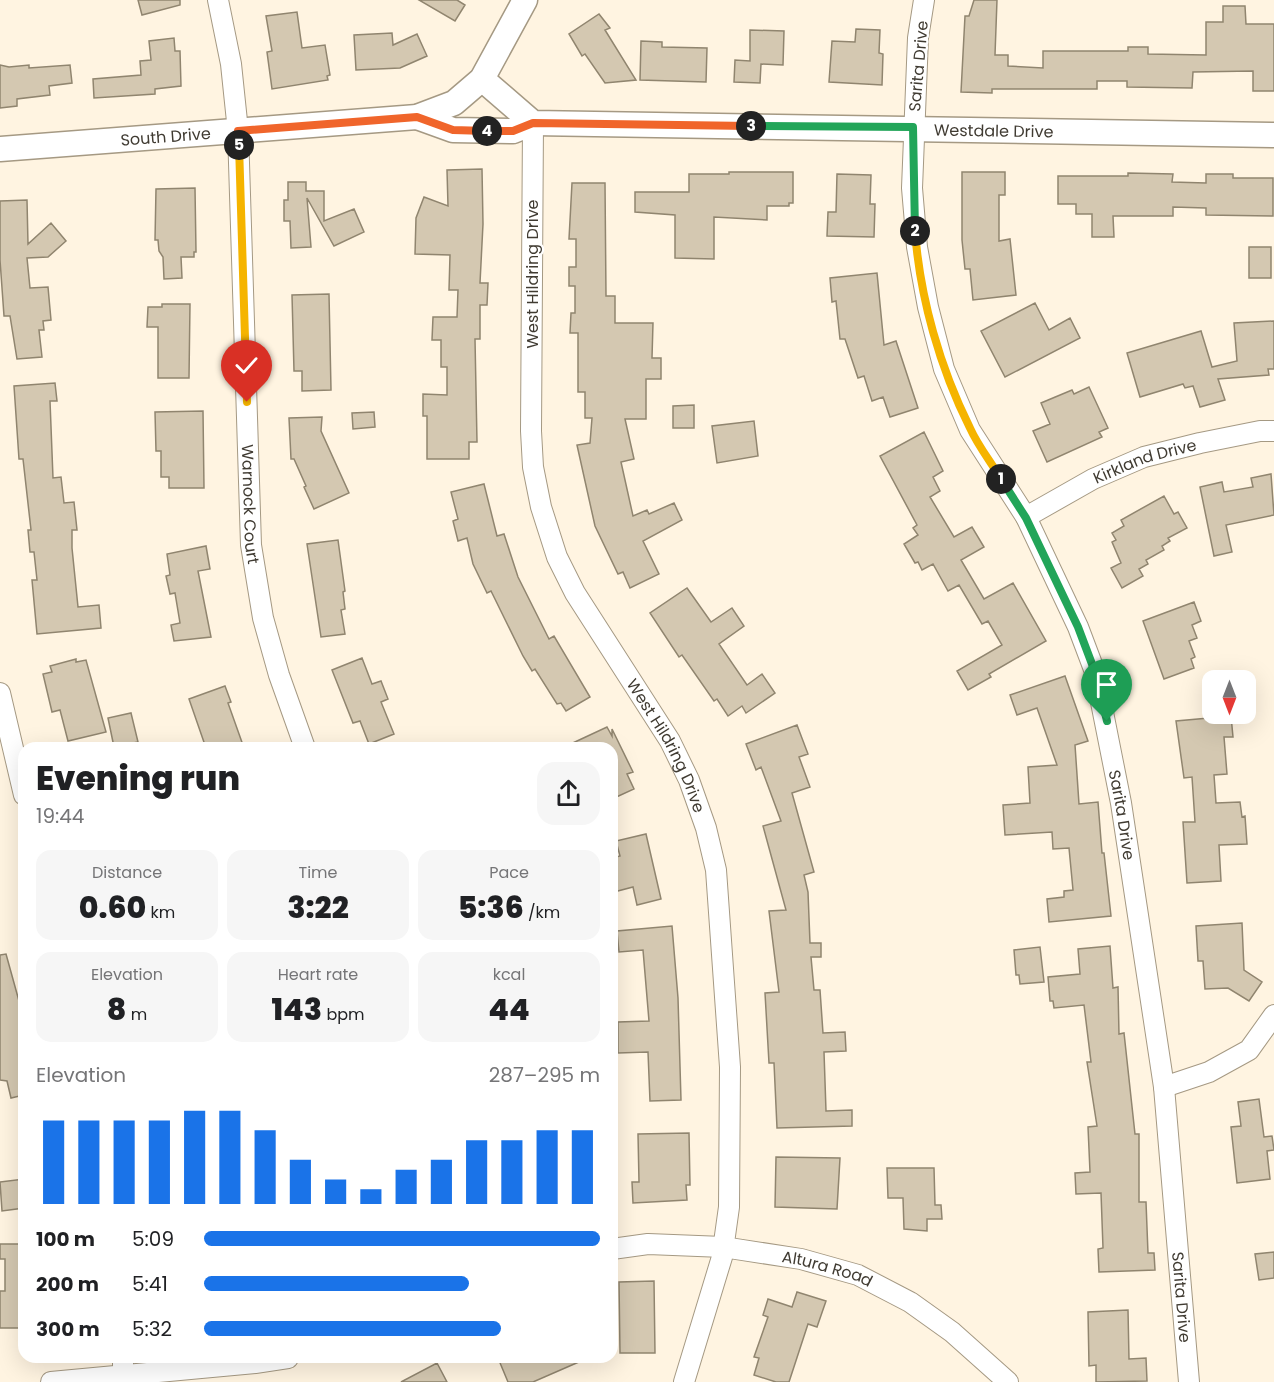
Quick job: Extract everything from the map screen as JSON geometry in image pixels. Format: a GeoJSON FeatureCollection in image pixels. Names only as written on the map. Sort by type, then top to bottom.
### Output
{"type":"FeatureCollection","features":[{"type":"Feature","properties":{"kind":"street","name":"Warnock Court"},"geometry":{"type":"LineString","coordinates":[[218,0],[231,64],[238,131],[251,545],[263,618],[279,675],[303,742]]}},
{"type":"Feature","properties":{"kind":"street","name":"South Drive"},"geometry":{"type":"LineString","coordinates":[[0,149],[417,117],[454,103],[482,79],[525,0]]}},
{"type":"Feature","properties":{"kind":"street","name":"Sarita Drive"},"geometry":{"type":"LineString","coordinates":[[924,0],[918,38],[912,188],[917,247],[928,307],[944,369],[970,430],[1026,518],[1078,627],[1095,672],[1121,803],[1164,1087],[1190,1382]]}},
{"type":"Feature","properties":{"kind":"street"},"geometry":{"type":"LineString","coordinates":[[482,79],[533,123]]}},
{"type":"Feature","properties":{"kind":"street","name":"Westdale Drive"},"geometry":{"type":"LineString","coordinates":[[417,117],[453,130],[513,131],[533,123],[913,127],[1274,135]]}},
{"type":"Feature","properties":{"kind":"street","name":"West Hildring Drive"},"geometry":{"type":"LineString","coordinates":[[533,123],[533,467],[541,507],[557,558],[575,593],[670,741],[689,780],[706,828],[716,870],[730,1067],[729,1207],[723,1247],[684,1382]]}},
{"type":"Feature","properties":{"kind":"street","name":"Kirkland Drive"},"geometry":{"type":"LineString","coordinates":[[1026,518],[1093,479],[1144,457],[1200,443],[1260,431],[1274,431]]}},
{"type":"Feature","properties":{"kind":"street"},"geometry":{"type":"LineString","coordinates":[[0,693],[18,770]]}},
{"type":"Feature","properties":{"kind":"street"},"geometry":{"type":"LineString","coordinates":[[1164,1087],[1209,1072],[1249,1050],[1274,1016]]}},
{"type":"Feature","properties":{"kind":"street","name":"Altura Road"},"geometry":{"type":"LineString","coordinates":[[618,1248],[659,1244],[723,1247],[801,1259],[858,1275],[910,1302],[952,1332],[1008,1382]]}},
{"type":"Feature","properties":{"kind":"street"},"geometry":{"type":"LineString","coordinates":[[51,1382],[123,1371],[260,1363]]}},
{"type":"Feature","properties":{"kind":"building"},"geometry":{"type":"Polygon","coordinates":[[[138,0],[180,0],[180,5],[142,15],[138,0]]]}},
{"type":"Feature","properties":{"kind":"building"},"geometry":{"type":"Polygon","coordinates":[[[419,0],[457,0],[465,5],[455,21],[419,0]]]}},
{"type":"Feature","properties":{"kind":"building"},"geometry":{"type":"Polygon","coordinates":[[[974,0],[997,0],[995,55],[1008,55],[1008,66],[1043,68],[1043,51],[1128,51],[1128,47],[1148,47],[1148,54],[1206,55],[1206,22],[1223,22],[1223,6],[1245,6],[1246,24],[1274,24],[1274,91],[1253,91],[1253,71],[1193,72],[1192,88],[1127,87],[1127,81],[1097,81],[1097,89],[992,89],[992,93],[961,92],[965,16],[969,16],[974,0]]]}},
{"type":"Feature","properties":{"kind":"building"},"geometry":{"type":"Polygon","coordinates":[[[297,12],[302,48],[325,45],[330,75],[327,76],[328,80],[272,89],[267,52],[272,51],[266,16],[297,12]]]}},
{"type":"Feature","properties":{"kind":"building"},"geometry":{"type":"Polygon","coordinates":[[[599,14],[610,28],[605,30],[636,80],[605,83],[585,54],[582,56],[569,34],[599,14]]]}},
{"type":"Feature","properties":{"kind":"building"},"geometry":{"type":"Polygon","coordinates":[[[856,29],[880,30],[879,53],[883,54],[882,85],[829,82],[832,41],[855,42],[856,29]]]}},
{"type":"Feature","properties":{"kind":"building"},"geometry":{"type":"Polygon","coordinates":[[[750,30],[784,31],[783,65],[761,64],[760,83],[734,82],[735,60],[750,61],[750,30]]]}},
{"type":"Feature","properties":{"kind":"building"},"geometry":{"type":"Polygon","coordinates":[[[392,33],[393,45],[417,34],[427,56],[400,68],[356,70],[354,35],[392,33]]]}},
{"type":"Feature","properties":{"kind":"building"},"geometry":{"type":"Polygon","coordinates":[[[174,38],[175,51],[180,51],[181,86],[155,89],[155,94],[94,98],[93,79],[141,75],[140,61],[151,60],[149,41],[174,38]]]}},
{"type":"Feature","properties":{"kind":"building"},"geometry":{"type":"Polygon","coordinates":[[[641,41],[662,42],[662,47],[707,48],[706,82],[640,80],[641,41]]]}},
{"type":"Feature","properties":{"kind":"building"},"geometry":{"type":"Polygon","coordinates":[[[0,65],[9,67],[29,65],[29,68],[70,65],[72,83],[49,86],[50,95],[17,99],[17,106],[0,108],[0,65]]]}},
{"type":"Feature","properties":{"kind":"building"},"geometry":{"type":"Polygon","coordinates":[[[482,169],[483,224],[480,283],[488,283],[487,305],[480,305],[480,339],[475,339],[477,442],[469,442],[469,459],[427,459],[427,416],[423,416],[423,394],[447,395],[447,367],[441,367],[441,340],[432,340],[433,317],[457,317],[458,290],[449,290],[450,255],[415,254],[416,218],[424,197],[448,206],[447,170],[482,169]]]}},
{"type":"Feature","properties":{"kind":"building"},"geometry":{"type":"Polygon","coordinates":[[[729,172],[793,172],[793,203],[789,203],[789,206],[767,206],[767,220],[714,217],[714,259],[675,258],[675,215],[635,212],[635,192],[689,192],[689,174],[729,174],[729,172]]]}},
{"type":"Feature","properties":{"kind":"building"},"geometry":{"type":"Polygon","coordinates":[[[962,172],[1005,172],[1005,195],[999,195],[999,241],[1010,239],[1016,295],[973,300],[970,269],[965,269],[962,240],[962,172]]]}},
{"type":"Feature","properties":{"kind":"building"},"geometry":{"type":"Polygon","coordinates":[[[1128,173],[1173,174],[1172,182],[1206,183],[1206,174],[1233,174],[1233,178],[1273,178],[1273,216],[1206,215],[1206,208],[1173,207],[1173,216],[1113,216],[1114,237],[1092,237],[1092,214],[1076,214],[1076,204],[1058,204],[1058,176],[1128,176],[1128,173]]]}},
{"type":"Feature","properties":{"kind":"building"},"geometry":{"type":"Polygon","coordinates":[[[837,174],[871,175],[870,204],[875,204],[874,237],[827,236],[828,212],[836,212],[837,174]]]}},
{"type":"Feature","properties":{"kind":"building"},"geometry":{"type":"Polygon","coordinates":[[[288,182],[306,182],[306,191],[324,191],[324,221],[354,209],[364,232],[334,246],[307,198],[311,247],[291,248],[290,221],[284,221],[284,200],[288,200],[288,182]]]}},
{"type":"Feature","properties":{"kind":"building"},"geometry":{"type":"Polygon","coordinates":[[[572,183],[605,183],[606,296],[615,296],[615,323],[653,323],[652,358],[661,358],[661,379],[646,379],[646,419],[625,419],[634,459],[621,462],[633,516],[647,510],[649,514],[674,503],[682,520],[643,541],[659,574],[630,588],[623,572],[618,574],[595,526],[577,445],[590,443],[592,418],[585,418],[585,392],[578,392],[578,333],[570,333],[571,313],[575,313],[575,286],[569,286],[569,267],[576,267],[576,239],[569,239],[572,183]]]}},
{"type":"Feature","properties":{"kind":"building"},"geometry":{"type":"Polygon","coordinates":[[[195,188],[196,252],[194,252],[194,257],[181,257],[182,278],[164,279],[163,257],[159,251],[158,240],[155,240],[156,189],[195,188]]]}},
{"type":"Feature","properties":{"kind":"building"},"geometry":{"type":"Polygon","coordinates":[[[27,200],[28,244],[51,223],[66,241],[48,257],[27,258],[30,288],[48,287],[51,320],[43,321],[44,330],[39,330],[42,357],[17,359],[10,316],[4,316],[0,260],[0,201],[27,200]]]}},
{"type":"Feature","properties":{"kind":"building"},"geometry":{"type":"Polygon","coordinates":[[[1249,247],[1271,247],[1271,278],[1249,278],[1249,247]]]}},
{"type":"Feature","properties":{"kind":"building"},"geometry":{"type":"Polygon","coordinates":[[[877,273],[884,345],[896,341],[918,408],[890,417],[883,397],[872,401],[864,376],[858,378],[845,339],[840,339],[836,301],[832,302],[830,278],[877,273]]]}},
{"type":"Feature","properties":{"kind":"building"},"geometry":{"type":"Polygon","coordinates":[[[329,294],[331,390],[302,391],[302,371],[294,371],[292,295],[329,294]]]}},
{"type":"Feature","properties":{"kind":"building"},"geometry":{"type":"Polygon","coordinates":[[[1035,303],[1049,330],[1070,318],[1080,338],[1005,377],[981,331],[1035,303]]]}},
{"type":"Feature","properties":{"kind":"building"},"geometry":{"type":"Polygon","coordinates":[[[162,304],[190,304],[189,378],[158,378],[158,327],[147,327],[148,307],[162,307],[162,304]]]}},
{"type":"Feature","properties":{"kind":"building"},"geometry":{"type":"Polygon","coordinates":[[[1274,321],[1274,369],[1268,369],[1269,375],[1218,379],[1225,400],[1200,407],[1193,386],[1185,388],[1183,384],[1140,397],[1127,353],[1201,331],[1212,367],[1237,361],[1234,323],[1274,321]]]}},
{"type":"Feature","properties":{"kind":"building"},"geometry":{"type":"Polygon","coordinates":[[[55,383],[57,401],[50,401],[53,478],[61,477],[64,503],[74,502],[77,530],[72,530],[72,548],[78,607],[99,605],[101,628],[37,634],[32,580],[37,580],[34,552],[30,552],[28,530],[31,530],[23,459],[19,459],[14,386],[55,383]]]}},
{"type":"Feature","properties":{"kind":"building"},"geometry":{"type":"Polygon","coordinates":[[[1089,387],[1108,428],[1099,432],[1102,437],[1047,462],[1033,431],[1050,424],[1041,403],[1072,390],[1074,394],[1089,387]]]}},
{"type":"Feature","properties":{"kind":"building"},"geometry":{"type":"Polygon","coordinates":[[[694,405],[694,428],[673,428],[673,406],[694,405]]]}},
{"type":"Feature","properties":{"kind":"building"},"geometry":{"type":"Polygon","coordinates":[[[203,411],[204,488],[169,488],[169,477],[161,477],[161,451],[156,451],[155,412],[203,411]]]}},
{"type":"Feature","properties":{"kind":"building"},"geometry":{"type":"Polygon","coordinates":[[[374,412],[375,427],[353,429],[352,413],[374,412]]]}},
{"type":"Feature","properties":{"kind":"building"},"geometry":{"type":"Polygon","coordinates":[[[322,417],[321,431],[349,493],[314,509],[294,459],[291,459],[289,418],[322,417]]]}},
{"type":"Feature","properties":{"kind":"building"},"geometry":{"type":"Polygon","coordinates":[[[754,421],[758,456],[717,463],[712,426],[754,421]]]}},
{"type":"Feature","properties":{"kind":"building"},"geometry":{"type":"Polygon","coordinates":[[[924,432],[943,471],[933,477],[940,491],[930,497],[954,537],[972,527],[984,547],[961,560],[984,599],[1013,583],[1046,641],[989,674],[991,677],[968,690],[957,671],[1002,645],[988,621],[982,624],[959,585],[948,591],[933,564],[922,570],[918,562],[915,563],[904,544],[918,535],[913,528],[917,525],[880,456],[924,432]]]}},
{"type":"Feature","properties":{"kind":"building"},"geometry":{"type":"Polygon","coordinates":[[[1271,474],[1274,515],[1226,525],[1232,552],[1214,556],[1200,487],[1222,482],[1224,492],[1253,487],[1251,478],[1271,474]]]}},
{"type":"Feature","properties":{"kind":"building"},"geometry":{"type":"Polygon","coordinates":[[[484,484],[497,536],[504,534],[518,577],[549,639],[554,636],[590,697],[566,711],[561,703],[557,704],[535,669],[532,671],[523,656],[491,591],[487,593],[473,564],[467,538],[458,541],[453,521],[458,519],[451,492],[484,484]]]}},
{"type":"Feature","properties":{"kind":"building"},"geometry":{"type":"Polygon","coordinates":[[[1164,496],[1174,514],[1178,512],[1187,528],[1168,538],[1170,541],[1162,546],[1164,550],[1146,560],[1148,564],[1139,569],[1143,576],[1122,588],[1111,568],[1121,563],[1112,542],[1116,540],[1112,533],[1124,526],[1121,520],[1164,496]]]}},
{"type":"Feature","properties":{"kind":"building"},"geometry":{"type":"Polygon","coordinates":[[[338,540],[345,591],[343,592],[345,609],[341,610],[345,634],[321,637],[307,544],[338,540]]]}},
{"type":"Feature","properties":{"kind":"building"},"geometry":{"type":"Polygon","coordinates":[[[206,546],[210,569],[198,571],[211,637],[174,641],[171,625],[180,623],[175,593],[170,594],[166,576],[170,575],[167,554],[206,546]]]}},
{"type":"Feature","properties":{"kind":"building"},"geometry":{"type":"Polygon","coordinates":[[[687,588],[711,622],[732,608],[744,626],[719,644],[747,685],[762,674],[775,693],[746,713],[742,706],[728,716],[717,699],[714,701],[682,655],[679,657],[650,613],[687,588]]]}},
{"type":"Feature","properties":{"kind":"building"},"geometry":{"type":"Polygon","coordinates":[[[1194,602],[1201,621],[1192,625],[1197,638],[1189,641],[1195,657],[1191,659],[1194,668],[1164,679],[1143,621],[1194,602]]]}},
{"type":"Feature","properties":{"kind":"building"},"geometry":{"type":"Polygon","coordinates":[[[362,658],[372,684],[381,681],[388,699],[381,702],[394,734],[368,742],[360,721],[353,723],[332,670],[362,658]]]}},
{"type":"Feature","properties":{"kind":"building"},"geometry":{"type":"Polygon","coordinates":[[[76,659],[76,662],[86,660],[106,732],[68,741],[60,710],[52,712],[43,674],[52,672],[50,666],[76,659]]]}},
{"type":"Feature","properties":{"kind":"building"},"geometry":{"type":"Polygon","coordinates":[[[1065,676],[1088,741],[1075,745],[1079,804],[1098,802],[1102,853],[1104,853],[1111,916],[1049,922],[1047,899],[1064,897],[1064,891],[1073,890],[1069,848],[1053,849],[1052,832],[1005,835],[1003,805],[1030,803],[1028,767],[1057,765],[1037,708],[1017,715],[1010,695],[1065,676]]]}},
{"type":"Feature","properties":{"kind":"building"},"geometry":{"type":"Polygon","coordinates":[[[225,686],[231,702],[228,703],[242,742],[204,742],[189,699],[225,686]]]}},
{"type":"Feature","properties":{"kind":"building"},"geometry":{"type":"Polygon","coordinates":[[[131,713],[138,742],[113,742],[108,718],[131,713]]]}},
{"type":"Feature","properties":{"kind":"building"},"geometry":{"type":"Polygon","coordinates":[[[1202,719],[1202,724],[1232,724],[1233,737],[1224,737],[1227,774],[1214,775],[1216,803],[1240,802],[1242,817],[1245,816],[1247,844],[1219,845],[1221,881],[1187,883],[1183,822],[1195,822],[1192,777],[1184,778],[1176,721],[1202,719]]]}},
{"type":"Feature","properties":{"kind":"building"},"geometry":{"type":"Polygon","coordinates":[[[797,725],[808,754],[799,757],[810,787],[792,793],[814,872],[804,875],[808,892],[810,943],[821,943],[821,957],[811,957],[814,990],[820,990],[823,1033],[845,1032],[846,1051],[824,1052],[826,1111],[852,1110],[852,1126],[777,1128],[774,1063],[769,1063],[765,993],[779,992],[769,911],[786,910],[763,826],[781,821],[761,767],[756,770],[746,744],[797,725]]]}},
{"type":"Feature","properties":{"kind":"building"},"geometry":{"type":"Polygon","coordinates":[[[607,727],[612,736],[612,729],[633,772],[627,774],[634,789],[618,796],[618,742],[575,742],[607,727]]]}},
{"type":"Feature","properties":{"kind":"building"},"geometry":{"type":"Polygon","coordinates":[[[646,834],[661,899],[637,905],[633,887],[618,891],[618,856],[620,856],[618,841],[646,834]]]}},
{"type":"Feature","properties":{"kind":"building"},"geometry":{"type":"Polygon","coordinates":[[[1242,923],[1244,970],[1262,982],[1249,1001],[1228,988],[1205,989],[1203,961],[1198,961],[1196,926],[1242,923]]]}},
{"type":"Feature","properties":{"kind":"building"},"geometry":{"type":"Polygon","coordinates":[[[672,926],[678,998],[681,1100],[650,1101],[648,1052],[618,1053],[618,1022],[649,1021],[643,950],[619,952],[618,931],[672,926]]]}},
{"type":"Feature","properties":{"kind":"building"},"geometry":{"type":"Polygon","coordinates":[[[1110,946],[1113,988],[1118,987],[1119,1034],[1124,1033],[1135,1134],[1139,1134],[1139,1202],[1146,1202],[1148,1253],[1154,1253],[1155,1270],[1099,1272],[1098,1249],[1103,1248],[1101,1193],[1076,1194],[1075,1173],[1090,1172],[1088,1127],[1097,1126],[1087,1062],[1091,1062],[1084,1005],[1054,1008],[1053,1001],[1050,1001],[1048,977],[1080,974],[1078,949],[1110,946]]]}},
{"type":"Feature","properties":{"kind":"building"},"geometry":{"type":"Polygon","coordinates":[[[1040,947],[1044,982],[1020,984],[1019,975],[1016,975],[1014,950],[1040,947]]]}},
{"type":"Feature","properties":{"kind":"building"},"geometry":{"type":"Polygon","coordinates":[[[6,954],[18,997],[18,1096],[11,1098],[7,1081],[0,1080],[0,955],[6,954]]]}},
{"type":"Feature","properties":{"kind":"building"},"geometry":{"type":"Polygon","coordinates":[[[1259,1099],[1264,1137],[1272,1136],[1274,1150],[1267,1151],[1270,1179],[1237,1183],[1231,1127],[1241,1126],[1238,1102],[1259,1099]]]}},
{"type":"Feature","properties":{"kind":"building"},"geometry":{"type":"Polygon","coordinates":[[[689,1133],[690,1185],[686,1185],[687,1200],[633,1203],[632,1182],[639,1182],[638,1134],[689,1133]]]}},
{"type":"Feature","properties":{"kind":"building"},"geometry":{"type":"Polygon","coordinates":[[[776,1157],[840,1158],[837,1209],[775,1207],[776,1157]]]}},
{"type":"Feature","properties":{"kind":"building"},"geometry":{"type":"Polygon","coordinates":[[[887,1168],[934,1168],[935,1205],[941,1205],[942,1219],[927,1219],[927,1231],[904,1229],[903,1198],[888,1198],[887,1168]]]}},
{"type":"Feature","properties":{"kind":"building"},"geometry":{"type":"Polygon","coordinates":[[[18,1180],[18,1209],[2,1211],[0,1182],[18,1180]]]}},
{"type":"Feature","properties":{"kind":"building"},"geometry":{"type":"Polygon","coordinates":[[[0,1244],[18,1244],[18,1328],[0,1328],[0,1291],[5,1291],[5,1259],[0,1259],[0,1244]]]}},
{"type":"Feature","properties":{"kind":"building"},"geometry":{"type":"Polygon","coordinates":[[[1274,1252],[1274,1278],[1259,1280],[1255,1254],[1274,1252]]]}},
{"type":"Feature","properties":{"kind":"building"},"geometry":{"type":"Polygon","coordinates":[[[654,1281],[655,1353],[620,1353],[619,1282],[654,1281]]]}},
{"type":"Feature","properties":{"kind":"building"},"geometry":{"type":"Polygon","coordinates":[[[797,1292],[826,1301],[817,1327],[808,1324],[789,1382],[776,1382],[754,1375],[759,1358],[754,1357],[768,1317],[763,1315],[768,1299],[792,1307],[797,1292]]]}},
{"type":"Feature","properties":{"kind":"building"},"geometry":{"type":"Polygon","coordinates":[[[1128,1310],[1129,1359],[1146,1358],[1147,1381],[1096,1382],[1096,1365],[1089,1366],[1088,1312],[1128,1310]]]}},
{"type":"Feature","properties":{"kind":"building"},"geometry":{"type":"Polygon","coordinates":[[[437,1363],[447,1382],[401,1382],[437,1363]]]}},
{"type":"Feature","properties":{"kind":"building"},"geometry":{"type":"Polygon","coordinates":[[[500,1363],[577,1363],[533,1382],[508,1382],[500,1363]]]}},
{"type":"Feature","properties":{"kind":"route"},"geometry":{"type":"LineString","coordinates":[[247,402],[238,131],[417,117],[453,130],[513,131],[533,123],[913,127],[912,188],[917,247],[928,307],[944,369],[970,430],[1026,518],[1078,627],[1095,672],[1107,721]]}}]}
